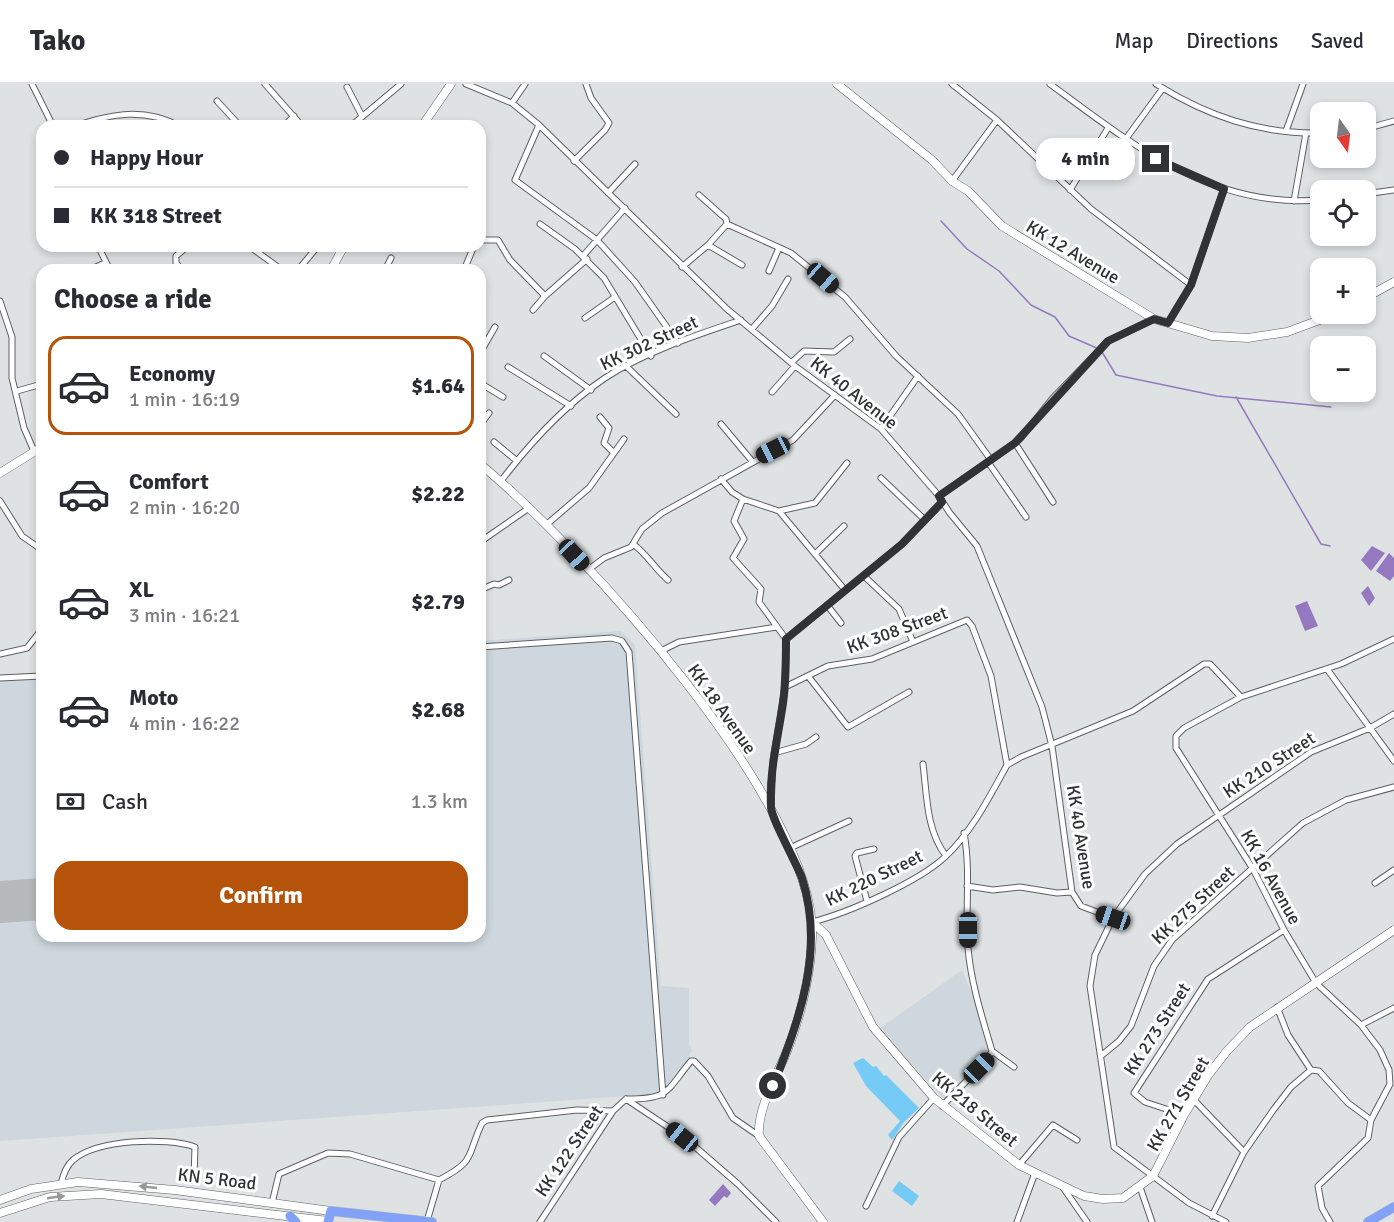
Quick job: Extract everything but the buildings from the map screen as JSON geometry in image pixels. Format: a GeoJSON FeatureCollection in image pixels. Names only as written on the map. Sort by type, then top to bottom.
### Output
{"type":"FeatureCollection","features":[{"type":"Feature","properties":{"kind":"highway"},"geometry":{"type":"LineString","coordinates":[[1368,1222],[1394,1207]]}},
{"type":"Feature","properties":{"kind":"highway","name":"KN 5 Road"},"geometry":{"type":"LineString","coordinates":[[335,1211],[432,1222]]}},
{"type":"Feature","properties":{"kind":"highway"},"geometry":{"type":"LineString","coordinates":[[328,1222],[335,1211]]}},
{"type":"Feature","properties":{"kind":"highway"},"geometry":{"type":"LineString","coordinates":[[335,1211],[335,1222]]}},
{"type":"Feature","properties":{"kind":"highway","name":"KN 5 Road"},"geometry":{"type":"LineString","coordinates":[[328,1222],[335,1222]]}},
{"type":"Feature","properties":{"kind":"main road"},"geometry":{"type":"LineString","coordinates":[[426,120],[451,84]]}},
{"type":"Feature","properties":{"kind":"main road","name":"KK 12 Avenue"},"geometry":{"type":"LineString","coordinates":[[837,84],[932,160],[952,181],[968,191],[1012,233],[1154,319],[1212,336],[1248,338],[1287,332],[1310,324]]}},
{"type":"Feature","properties":{"kind":"main road"},"geometry":{"type":"LineString","coordinates":[[1376,292],[1394,282]]}},
{"type":"Feature","properties":{"kind":"main road"},"geometry":{"type":"LineString","coordinates":[[0,473],[36,450]]}},
{"type":"Feature","properties":{"kind":"main road","name":"KK 18 Avenue"},"geometry":{"type":"LineString","coordinates":[[486,469],[546,525],[661,651],[730,742],[790,848],[804,887],[812,922],[810,958],[803,995],[788,1048],[762,1115],[759,1136]]}},
{"type":"Feature","properties":{"kind":"main road","name":"KK 218 Street"},"geometry":{"type":"LineString","coordinates":[[812,922],[826,935],[873,1027],[942,1106],[1019,1165],[1084,1196],[1103,1199],[1123,1198],[1153,1176]]}},
{"type":"Feature","properties":{"kind":"main road","name":"KK 271 Street"},"geometry":{"type":"LineString","coordinates":[[1153,1176],[1184,1115],[1227,1051],[1250,1027],[1394,930]]}},
{"type":"Feature","properties":{"kind":"main road"},"geometry":{"type":"LineString","coordinates":[[759,1136],[823,1222]]}},
{"type":"Feature","properties":{"kind":"main road","name":"KN 5 Road"},"geometry":{"type":"LineString","coordinates":[[0,1200],[32,1189],[78,1182],[118,1184],[335,1211]]}},
{"type":"Feature","properties":{"kind":"main road","name":"KN 5 Road"},"geometry":{"type":"LineString","coordinates":[[0,1213],[50,1197],[101,1194],[328,1222]]}},
{"type":"Feature","properties":{"kind":"street"},"geometry":{"type":"LineString","coordinates":[[32,84],[49,120]]}},
{"type":"Feature","properties":{"kind":"street"},"geometry":{"type":"LineString","coordinates":[[265,84],[297,120]]}},
{"type":"Feature","properties":{"kind":"street"},"geometry":{"type":"LineString","coordinates":[[358,120],[401,84]]}},
{"type":"Feature","properties":{"kind":"street","name":"KK 40 Avenue"},"geometry":{"type":"LineString","coordinates":[[466,84],[513,103],[539,125],[574,161],[626,208],[682,267],[741,320],[794,364],[881,429],[941,500],[980,552],[1032,680],[1052,746],[1072,892],[1081,906],[1113,918]]}},
{"type":"Feature","properties":{"kind":"street"},"geometry":{"type":"LineString","coordinates":[[513,103],[525,84]]}},
{"type":"Feature","properties":{"kind":"street"},"geometry":{"type":"LineString","coordinates":[[574,161],[605,130],[609,123],[591,98],[586,84]]}},
{"type":"Feature","properties":{"kind":"street"},"geometry":{"type":"LineString","coordinates":[[952,84],[997,120],[1070,190],[1118,230],[1191,285]]}},
{"type":"Feature","properties":{"kind":"street"},"geometry":{"type":"LineString","coordinates":[[1050,84],[1125,140],[1172,167],[1224,189],[1263,198],[1310,200]]}},
{"type":"Feature","properties":{"kind":"street"},"geometry":{"type":"LineString","coordinates":[[1156,84],[1193,106],[1235,123],[1310,133]]}},
{"type":"Feature","properties":{"kind":"street"},"geometry":{"type":"LineString","coordinates":[[1286,131],[1303,84]]}},
{"type":"Feature","properties":{"kind":"street"},"geometry":{"type":"LineString","coordinates":[[347,87],[362,116]]}},
{"type":"Feature","properties":{"kind":"street"},"geometry":{"type":"LineString","coordinates":[[1125,140],[1163,88]]}},
{"type":"Feature","properties":{"kind":"street"},"geometry":{"type":"LineString","coordinates":[[217,101],[234,120]]}},
{"type":"Feature","properties":{"kind":"street"},"geometry":{"type":"LineString","coordinates":[[94,120],[113,114],[150,115],[164,120]]}},
{"type":"Feature","properties":{"kind":"street"},"geometry":{"type":"LineString","coordinates":[[290,120],[294,116]]}},
{"type":"Feature","properties":{"kind":"street"},"geometry":{"type":"LineString","coordinates":[[952,181],[997,120]]}},
{"type":"Feature","properties":{"kind":"street"},"geometry":{"type":"LineString","coordinates":[[1376,126],[1394,121]]}},
{"type":"Feature","properties":{"kind":"street"},"geometry":{"type":"LineString","coordinates":[[539,125],[515,180],[597,240],[635,282],[678,343]]}},
{"type":"Feature","properties":{"kind":"street"},"geometry":{"type":"LineString","coordinates":[[1070,190],[1108,128]]}},
{"type":"Feature","properties":{"kind":"street"},"geometry":{"type":"LineString","coordinates":[[1294,201],[1306,133]]}},
{"type":"Feature","properties":{"kind":"street"},"geometry":{"type":"LineString","coordinates":[[608,193],[635,164]]}},
{"type":"Feature","properties":{"kind":"street"},"geometry":{"type":"LineString","coordinates":[[1168,323],[1191,285],[1224,189]]}},
{"type":"Feature","properties":{"kind":"street"},"geometry":{"type":"LineString","coordinates":[[1376,192],[1394,190]]}},
{"type":"Feature","properties":{"kind":"street"},"geometry":{"type":"LineString","coordinates":[[699,195],[726,219],[727,224],[779,248],[802,262],[845,297],[896,356],[958,414],[1026,517]]}},
{"type":"Feature","properties":{"kind":"street"},"geometry":{"type":"LineString","coordinates":[[533,310],[585,257],[626,208]]}},
{"type":"Feature","properties":{"kind":"street"},"geometry":{"type":"LineString","coordinates":[[540,224],[585,257],[604,278],[651,356]]}},
{"type":"Feature","properties":{"kind":"street"},"geometry":{"type":"LineString","coordinates":[[682,267],[708,245],[727,224]]}},
{"type":"Feature","properties":{"kind":"street"},"geometry":{"type":"LineString","coordinates":[[486,239],[498,240],[510,260],[545,296]]}},
{"type":"Feature","properties":{"kind":"street"},"geometry":{"type":"LineString","coordinates":[[708,245],[742,265]]}},
{"type":"Feature","properties":{"kind":"street"},"geometry":{"type":"LineString","coordinates":[[769,271],[779,248]]}},
{"type":"Feature","properties":{"kind":"street"},"geometry":{"type":"LineString","coordinates":[[100,252],[105,263]]}},
{"type":"Feature","properties":{"kind":"street"},"geometry":{"type":"LineString","coordinates":[[257,252],[274,264]]}},
{"type":"Feature","properties":{"kind":"street"},"geometry":{"type":"LineString","coordinates":[[303,264],[313,252]]}},
{"type":"Feature","properties":{"kind":"street"},"geometry":{"type":"LineString","coordinates":[[177,264],[178,253]]}},
{"type":"Feature","properties":{"kind":"street"},"geometry":{"type":"LineString","coordinates":[[388,264],[391,258]]}},
{"type":"Feature","properties":{"kind":"street"},"geometry":{"type":"LineString","coordinates":[[752,329],[772,306],[788,279]]}},
{"type":"Feature","properties":{"kind":"street"},"geometry":{"type":"LineString","coordinates":[[585,318],[615,297]]}},
{"type":"Feature","properties":{"kind":"street"},"geometry":{"type":"LineString","coordinates":[[0,302],[10,324],[12,337],[10,369],[24,428],[36,446]]}},
{"type":"Feature","properties":{"kind":"street"},"geometry":{"type":"LineString","coordinates":[[786,639],[902,544],[941,500],[1015,443],[1108,341],[1154,319]]}},
{"type":"Feature","properties":{"kind":"street","name":"KK 302 Street"},"geometry":{"type":"LineString","coordinates":[[501,482],[538,437],[604,379],[678,343],[741,320]]}},
{"type":"Feature","properties":{"kind":"street"},"geometry":{"type":"LineString","coordinates":[[486,343],[495,327]]}},
{"type":"Feature","properties":{"kind":"street"},"geometry":{"type":"LineString","coordinates":[[772,392],[804,351],[834,352],[850,339]]}},
{"type":"Feature","properties":{"kind":"street"},"geometry":{"type":"LineString","coordinates":[[544,356],[591,390]]}},
{"type":"Feature","properties":{"kind":"street"},"geometry":{"type":"LineString","coordinates":[[508,367],[571,406]]}},
{"type":"Feature","properties":{"kind":"street"},"geometry":{"type":"LineString","coordinates":[[627,367],[676,414]]}},
{"type":"Feature","properties":{"kind":"street"},"geometry":{"type":"LineString","coordinates":[[881,429],[918,376]]}},
{"type":"Feature","properties":{"kind":"street"},"geometry":{"type":"LineString","coordinates":[[17,391],[36,386]]}},
{"type":"Feature","properties":{"kind":"street"},"geometry":{"type":"LineString","coordinates":[[486,386],[503,397]]}},
{"type":"Feature","properties":{"kind":"street"},"geometry":{"type":"LineString","coordinates":[[588,570],[604,558],[627,550],[652,519],[800,435],[835,395]]}},
{"type":"Feature","properties":{"kind":"street"},"geometry":{"type":"LineString","coordinates":[[486,417],[489,413]]}},
{"type":"Feature","properties":{"kind":"street"},"geometry":{"type":"LineString","coordinates":[[600,417],[609,429],[604,443],[614,452]]}},
{"type":"Feature","properties":{"kind":"street"},"geometry":{"type":"LineString","coordinates":[[721,424],[752,461]]}},
{"type":"Feature","properties":{"kind":"street"},"geometry":{"type":"LineString","coordinates":[[546,525],[589,488],[624,439]]}},
{"type":"Feature","properties":{"kind":"street"},"geometry":{"type":"LineString","coordinates":[[494,442],[517,461]]}},
{"type":"Feature","properties":{"kind":"street"},"geometry":{"type":"LineString","coordinates":[[1015,443],[1053,502]]}},
{"type":"Feature","properties":{"kind":"street"},"geometry":{"type":"LineString","coordinates":[[721,478],[732,492],[742,499],[779,511],[815,503],[847,463]]}},
{"type":"Feature","properties":{"kind":"street"},"geometry":{"type":"LineString","coordinates":[[881,478],[925,520]]}},
{"type":"Feature","properties":{"kind":"street"},"geometry":{"type":"LineString","coordinates":[[742,499],[734,521],[744,538],[733,558],[761,589],[759,602],[786,639],[785,687],[774,753],[770,810]]}},
{"type":"Feature","properties":{"kind":"street"},"geometry":{"type":"LineString","coordinates":[[0,501],[22,536],[36,546]]}},
{"type":"Feature","properties":{"kind":"street"},"geometry":{"type":"LineString","coordinates":[[486,538],[529,508]]}},
{"type":"Feature","properties":{"kind":"street"},"geometry":{"type":"LineString","coordinates":[[779,511],[845,590]]}},
{"type":"Feature","properties":{"kind":"street"},"geometry":{"type":"LineString","coordinates":[[815,554],[844,525]]}},
{"type":"Feature","properties":{"kind":"street"},"geometry":{"type":"LineString","coordinates":[[633,544],[650,558],[656,569],[668,580]]}},
{"type":"Feature","properties":{"kind":"street"},"geometry":{"type":"LineString","coordinates":[[864,576],[898,609],[913,642]]}},
{"type":"Feature","properties":{"kind":"street"},"geometry":{"type":"LineString","coordinates":[[486,588],[509,580]]}},
{"type":"Feature","properties":{"kind":"street"},"geometry":{"type":"LineString","coordinates":[[827,605],[842,623]]}},
{"type":"Feature","properties":{"kind":"street","name":"KK 308 Street"},"geometry":{"type":"LineString","coordinates":[[785,687],[828,666],[860,663],[965,620],[970,621],[991,676],[1007,765]]}},
{"type":"Feature","properties":{"kind":"street"},"geometry":{"type":"LineString","coordinates":[[661,651],[679,642],[777,627]]}},
{"type":"Feature","properties":{"kind":"street"},"geometry":{"type":"LineString","coordinates":[[0,654],[21,651],[27,648],[36,637]]}},
{"type":"Feature","properties":{"kind":"street"},"geometry":{"type":"LineString","coordinates":[[486,647],[612,638],[622,641],[629,652],[663,1095]]}},
{"type":"Feature","properties":{"kind":"street","name":"KK 16 Avenue"},"geometry":{"type":"LineString","coordinates":[[1330,1222],[1322,1208],[1318,1186],[1368,1138],[1371,1120],[1390,1084],[1391,1076],[1380,1050],[1361,1025],[1316,983],[1284,930],[1254,869],[1176,748],[1176,736],[1184,728],[1241,697],[1364,655],[1394,639]]}},
{"type":"Feature","properties":{"kind":"street"},"geometry":{"type":"LineString","coordinates":[[1007,765],[1021,757],[1134,711],[1204,664],[1210,664],[1241,697]]}},
{"type":"Feature","properties":{"kind":"street"},"geometry":{"type":"LineString","coordinates":[[1327,669],[1394,761]]}},
{"type":"Feature","properties":{"kind":"street"},"geometry":{"type":"LineString","coordinates":[[0,678],[36,676]]}},
{"type":"Feature","properties":{"kind":"street"},"geometry":{"type":"LineString","coordinates":[[808,676],[849,728],[909,692]]}},
{"type":"Feature","properties":{"kind":"street","name":"KK 210 Street"},"geometry":{"type":"LineString","coordinates":[[1226,1222],[1212,1216],[1114,1148],[1090,986],[1095,955],[1113,918],[1145,874],[1177,844],[1311,752],[1370,728],[1394,714]]}},
{"type":"Feature","properties":{"kind":"street"},"geometry":{"type":"LineString","coordinates":[[774,753],[806,744],[816,737]]}},
{"type":"Feature","properties":{"kind":"street"},"geometry":{"type":"LineString","coordinates":[[923,764],[931,824],[935,839],[946,856]]}},
{"type":"Feature","properties":{"kind":"street","name":"KK 220 Street"},"geometry":{"type":"LineString","coordinates":[[812,922],[867,901],[918,875],[946,856],[964,833],[1007,765]]}},
{"type":"Feature","properties":{"kind":"street","name":"KK 275 Street"},"geometry":{"type":"LineString","coordinates":[[1102,1055],[1119,1041],[1131,1026],[1161,953],[1172,940],[1303,823],[1346,800],[1394,787]]}},
{"type":"Feature","properties":{"kind":"street"},"geometry":{"type":"LineString","coordinates":[[790,848],[849,821]]}},
{"type":"Feature","properties":{"kind":"street"},"geometry":{"type":"LineString","coordinates":[[964,833],[969,862],[967,886],[971,976],[992,1051],[1014,1067]]}},
{"type":"Feature","properties":{"kind":"street"},"geometry":{"type":"LineString","coordinates":[[867,901],[855,856],[857,853],[874,849]]}},
{"type":"Feature","properties":{"kind":"street"},"geometry":{"type":"LineString","coordinates":[[1375,883],[1394,870]]}},
{"type":"Feature","properties":{"kind":"street"},"geometry":{"type":"LineString","coordinates":[[967,886],[1072,892]]}},
{"type":"Feature","properties":{"kind":"street","name":"KK 273 Street"},"geometry":{"type":"LineString","coordinates":[[1184,1115],[1144,1102],[1134,1093],[1208,979],[1284,930]]}},
{"type":"Feature","properties":{"kind":"street"},"geometry":{"type":"LineString","coordinates":[[1277,1007],[1288,1035],[1311,1070]]}},
{"type":"Feature","properties":{"kind":"street"},"geometry":{"type":"LineString","coordinates":[[1361,1025],[1394,1008]]}},
{"type":"Feature","properties":{"kind":"street"},"geometry":{"type":"LineString","coordinates":[[942,1106],[988,1059],[992,1051]]}},
{"type":"Feature","properties":{"kind":"street"},"geometry":{"type":"LineString","coordinates":[[626,1099],[653,1099],[663,1095],[690,1061],[694,1061],[708,1076],[733,1118],[759,1136]]}},
{"type":"Feature","properties":{"kind":"street"},"geometry":{"type":"LineString","coordinates":[[1212,1216],[1244,1152],[1283,1100],[1284,1094],[1311,1070],[1319,1071],[1348,1103],[1371,1120]]}},
{"type":"Feature","properties":{"kind":"street"},"geometry":{"type":"LineString","coordinates":[[866,1206],[895,1144],[934,1098]]}},
{"type":"Feature","properties":{"kind":"street"},"geometry":{"type":"LineString","coordinates":[[626,1099],[686,1139],[776,1222]]}},
{"type":"Feature","properties":{"kind":"street","name":"KK 122 Street"},"geometry":{"type":"LineString","coordinates":[[540,1222],[613,1111],[626,1099]]}},
{"type":"Feature","properties":{"kind":"street"},"geometry":{"type":"LineString","coordinates":[[1194,1100],[1244,1152]]}},
{"type":"Feature","properties":{"kind":"street"},"geometry":{"type":"LineString","coordinates":[[427,1221],[440,1180],[461,1168],[473,1150],[480,1126],[487,1120],[577,1110],[613,1111]]}},
{"type":"Feature","properties":{"kind":"street"},"geometry":{"type":"LineString","coordinates":[[1019,1165],[1053,1125],[1077,1140]]}},
{"type":"Feature","properties":{"kind":"street"},"geometry":{"type":"LineString","coordinates":[[61,1184],[66,1168],[74,1159],[108,1147],[145,1141],[170,1142],[195,1147],[195,1177]]}},
{"type":"Feature","properties":{"kind":"street"},"geometry":{"type":"LineString","coordinates":[[272,1203],[279,1174],[328,1153],[350,1154],[440,1180]]}},
{"type":"Feature","properties":{"kind":"street"},"geometry":{"type":"LineString","coordinates":[[1017,1222],[1035,1173]]}},
{"type":"Feature","properties":{"kind":"street"},"geometry":{"type":"LineString","coordinates":[[1062,1186],[1087,1222]]}},
{"type":"Feature","properties":{"kind":"street"},"geometry":{"type":"LineString","coordinates":[[1140,1187],[1152,1222]]}},
{"type":"Feature","properties":{"kind":"shaded area"},"geometry":{"type":"Polygon","coordinates":[[[1372,546],[1385,553],[1371,571],[1361,560],[1372,546]]]}},
{"type":"Feature","properties":{"kind":"shaded area"},"geometry":{"type":"Polygon","coordinates":[[[1389,553],[1394,558],[1394,576],[1390,581],[1376,571],[1389,553]]]}},
{"type":"Feature","properties":{"kind":"shaded area"},"geometry":{"type":"Polygon","coordinates":[[[1368,586],[1375,598],[1369,606],[1361,593],[1368,586]]]}},
{"type":"Feature","properties":{"kind":"shaded area"},"geometry":{"type":"Polygon","coordinates":[[[1307,601],[1318,626],[1305,631],[1295,606],[1307,601]]]}},
{"type":"Feature","properties":{"kind":"shaded area"},"geometry":{"type":"Polygon","coordinates":[[[621,631],[635,645],[661,986],[689,988],[689,1043],[692,1051],[689,1054],[690,1058],[664,1090],[642,1095],[0,1141],[0,675],[36,672],[36,942],[486,942],[486,641],[621,631]]]}},
{"type":"Feature","properties":{"kind":"shaded area"},"geometry":{"type":"Polygon","coordinates":[[[962,970],[979,1011],[989,1052],[946,1101],[879,1029],[962,970]]]}},
{"type":"Feature","properties":{"kind":"shaded area"},"geometry":{"type":"Polygon","coordinates":[[[863,1058],[873,1067],[876,1066],[919,1108],[904,1122],[892,1140],[888,1135],[900,1121],[866,1086],[853,1063],[863,1058]]]}},
{"type":"Feature","properties":{"kind":"shaded area"},"geometry":{"type":"Polygon","coordinates":[[[899,1181],[919,1196],[912,1206],[892,1191],[899,1181]]]}},
{"type":"Feature","properties":{"kind":"shaded area"},"geometry":{"type":"Polygon","coordinates":[[[723,1184],[731,1193],[727,1198],[724,1196],[715,1206],[709,1200],[723,1184]]]}},
{"type":"Feature","properties":{"kind":"waterway"},"geometry":{"type":"LineString","coordinates":[[941,221],[967,249],[999,271],[1031,305],[1055,317],[1069,336],[1099,349]]}},
{"type":"Feature","properties":{"kind":"waterway"},"geometry":{"type":"LineString","coordinates":[[1102,352],[1116,375],[1217,396],[1331,407]]}},
{"type":"Feature","properties":{"kind":"waterway"},"geometry":{"type":"LineString","coordinates":[[1236,397],[1321,544],[1330,546]]}},
{"type":"Feature","properties":{"kind":"runway"},"geometry":{"type":"LineString","coordinates":[[0,902],[36,899]]}},
{"type":"Feature","properties":{"kind":"route"},"geometry":{"type":"LineString","coordinates":[[773,1086],[793,1033],[803,995],[812,937],[812,922],[802,878],[790,848],[770,810],[773,760],[785,687],[786,639],[902,544],[942,502],[939,496],[1020,439],[1052,399],[1108,341],[1154,319],[1168,323],[1191,285],[1224,189],[1156,159]]}}]}
